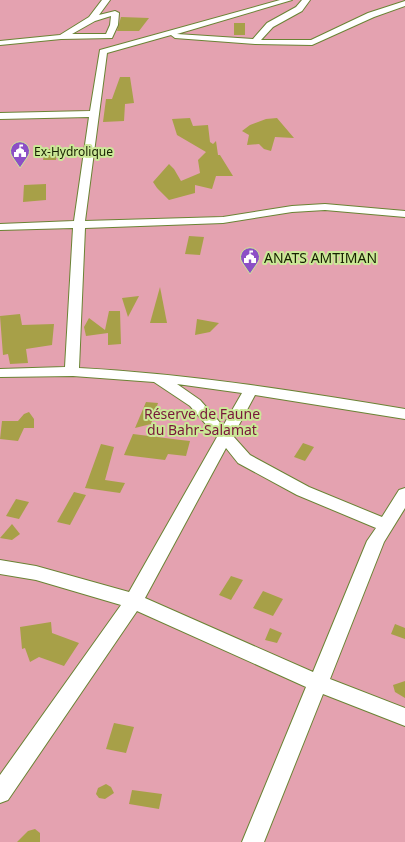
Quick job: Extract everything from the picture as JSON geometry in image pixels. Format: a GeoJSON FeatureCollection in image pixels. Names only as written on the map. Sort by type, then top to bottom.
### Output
{"type":"FeatureCollection","features":[{"type":"Feature","properties":{"kind":"street"},"geometry":{"type":"LineString","coordinates":[[92,19],[106,0]]}},
{"type":"Feature","properties":{"kind":"street"},"geometry":{"type":"LineString","coordinates":[[103,52],[288,0]]}},
{"type":"Feature","properties":{"kind":"street"},"geometry":{"type":"LineString","coordinates":[[255,42],[270,25],[299,9],[306,0]]}},
{"type":"Feature","properties":{"kind":"street"},"geometry":{"type":"LineString","coordinates":[[162,35],[255,42],[312,43],[371,15],[405,3]]}},
{"type":"Feature","properties":{"kind":"street"},"geometry":{"type":"LineString","coordinates":[[61,37],[92,19],[115,13],[114,25],[117,37]]}},
{"type":"Feature","properties":{"kind":"street"},"geometry":{"type":"LineString","coordinates":[[0,43],[61,37],[98,36],[147,39]]}},
{"type":"Feature","properties":{"kind":"street"},"geometry":{"type":"LineString","coordinates":[[72,372],[79,225],[93,114],[103,52],[99,46],[98,36]]}},
{"type":"Feature","properties":{"kind":"street"},"geometry":{"type":"LineString","coordinates":[[0,116],[93,114]]}},
{"type":"Feature","properties":{"kind":"street"},"geometry":{"type":"LineString","coordinates":[[0,227],[223,220],[292,209],[325,207],[405,214]]}},
{"type":"Feature","properties":{"kind":"street"},"geometry":{"type":"LineString","coordinates":[[0,373],[72,372],[158,379],[251,389],[405,414]]}},
{"type":"Feature","properties":{"kind":"street"},"geometry":{"type":"LineString","coordinates":[[158,379],[195,402],[244,459],[303,490],[386,525]]}},
{"type":"Feature","properties":{"kind":"street"},"geometry":{"type":"LineString","coordinates":[[0,793],[134,601],[251,389]]}},
{"type":"Feature","properties":{"kind":"street"},"geometry":{"type":"LineString","coordinates":[[253,842],[376,541],[405,494]]}},
{"type":"Feature","properties":{"kind":"street"},"geometry":{"type":"LineString","coordinates":[[0,567],[36,574],[134,601],[318,683],[405,717]]}},
{"type":"Feature","properties":{"kind":"green space","name":"Réserve de Faune du Bahr-Salamat"},"geometry":{"type":"Polygon","coordinates":[[[0,0],[405,0],[405,842],[0,842],[0,0]]]}},
{"type":"Feature","properties":{"kind":"building"},"geometry":{"type":"Polygon","coordinates":[[[121,17],[149,18],[139,31],[117,31],[121,17]]]}},
{"type":"Feature","properties":{"kind":"building"},"geometry":{"type":"Polygon","coordinates":[[[234,23],[245,23],[245,35],[234,35],[234,23]]]}},
{"type":"Feature","properties":{"kind":"building"},"geometry":{"type":"Polygon","coordinates":[[[120,77],[130,77],[134,103],[125,104],[124,121],[103,122],[106,99],[112,99],[120,77]]]}},
{"type":"Feature","properties":{"kind":"building"},"geometry":{"type":"Polygon","coordinates":[[[190,118],[193,126],[208,125],[210,142],[213,144],[216,141],[218,155],[220,155],[233,176],[216,176],[212,189],[195,185],[195,193],[169,200],[153,182],[169,164],[174,169],[181,181],[200,173],[198,160],[206,152],[177,135],[172,119],[190,118]]]}},
{"type":"Feature","properties":{"kind":"building"},"geometry":{"type":"Polygon","coordinates":[[[277,118],[294,138],[275,137],[271,151],[264,149],[259,144],[247,145],[249,135],[242,131],[250,125],[266,119],[277,118]]]}},
{"type":"Feature","properties":{"kind":"building"},"geometry":{"type":"Polygon","coordinates":[[[45,149],[58,149],[56,160],[43,160],[45,149]]]}},
{"type":"Feature","properties":{"kind":"building"},"geometry":{"type":"Polygon","coordinates":[[[46,184],[46,200],[23,202],[24,185],[46,184]]]}},
{"type":"Feature","properties":{"kind":"building"},"geometry":{"type":"Polygon","coordinates":[[[189,236],[204,237],[200,255],[185,254],[189,236]]]}},
{"type":"Feature","properties":{"kind":"building"},"geometry":{"type":"Polygon","coordinates":[[[160,287],[167,323],[150,323],[160,287]]]}},
{"type":"Feature","properties":{"kind":"building"},"geometry":{"type":"Polygon","coordinates":[[[139,296],[128,317],[122,298],[139,296]]]}},
{"type":"Feature","properties":{"kind":"building"},"geometry":{"type":"Polygon","coordinates":[[[109,311],[120,311],[121,344],[108,345],[108,333],[86,336],[84,327],[89,318],[105,330],[109,311]]]}},
{"type":"Feature","properties":{"kind":"building"},"geometry":{"type":"Polygon","coordinates":[[[20,314],[22,325],[54,324],[52,345],[26,349],[28,363],[10,364],[8,354],[3,355],[0,316],[20,314]]]}},
{"type":"Feature","properties":{"kind":"building"},"geometry":{"type":"Polygon","coordinates":[[[197,319],[219,323],[210,332],[195,335],[197,319]]]}},
{"type":"Feature","properties":{"kind":"building"},"geometry":{"type":"Polygon","coordinates":[[[146,402],[158,403],[151,424],[135,428],[146,402]]]}},
{"type":"Feature","properties":{"kind":"building"},"geometry":{"type":"Polygon","coordinates":[[[29,412],[34,419],[34,428],[24,428],[18,441],[0,439],[2,421],[18,421],[24,414],[29,412]]]}},
{"type":"Feature","properties":{"kind":"building"},"geometry":{"type":"Polygon","coordinates":[[[133,434],[190,441],[186,456],[168,454],[165,460],[124,455],[133,434]]]}},
{"type":"Feature","properties":{"kind":"building"},"geometry":{"type":"Polygon","coordinates":[[[303,443],[314,447],[305,461],[294,457],[303,443]]]}},
{"type":"Feature","properties":{"kind":"building"},"geometry":{"type":"Polygon","coordinates":[[[101,444],[114,447],[105,480],[125,483],[120,493],[85,488],[101,444]]]}},
{"type":"Feature","properties":{"kind":"building"},"geometry":{"type":"Polygon","coordinates":[[[74,492],[86,495],[70,525],[57,522],[74,492]]]}},
{"type":"Feature","properties":{"kind":"building"},"geometry":{"type":"Polygon","coordinates":[[[16,499],[29,502],[19,519],[6,516],[16,499]]]}},
{"type":"Feature","properties":{"kind":"building"},"geometry":{"type":"Polygon","coordinates":[[[12,524],[20,534],[12,540],[0,538],[12,524]]]}},
{"type":"Feature","properties":{"kind":"building"},"geometry":{"type":"Polygon","coordinates":[[[231,576],[243,580],[231,600],[219,595],[231,576]]]}},
{"type":"Feature","properties":{"kind":"building"},"geometry":{"type":"Polygon","coordinates":[[[263,591],[283,599],[273,616],[253,608],[263,591]]]}},
{"type":"Feature","properties":{"kind":"building"},"geometry":{"type":"Polygon","coordinates":[[[51,622],[52,633],[79,643],[64,666],[39,657],[30,662],[25,648],[22,649],[20,627],[51,622]]]}},
{"type":"Feature","properties":{"kind":"building"},"geometry":{"type":"Polygon","coordinates":[[[395,624],[405,628],[405,639],[391,634],[395,624]]]}},
{"type":"Feature","properties":{"kind":"building"},"geometry":{"type":"Polygon","coordinates":[[[270,628],[282,633],[277,643],[265,640],[270,628]]]}},
{"type":"Feature","properties":{"kind":"building"},"geometry":{"type":"Polygon","coordinates":[[[405,681],[405,698],[395,692],[393,685],[405,681]]]}},
{"type":"Feature","properties":{"kind":"building"},"geometry":{"type":"Polygon","coordinates":[[[114,723],[134,727],[126,753],[106,749],[114,723]]]}},
{"type":"Feature","properties":{"kind":"building"},"geometry":{"type":"Polygon","coordinates":[[[106,784],[111,787],[114,793],[105,799],[99,798],[96,794],[98,788],[106,784]]]}},
{"type":"Feature","properties":{"kind":"building"},"geometry":{"type":"Polygon","coordinates":[[[132,790],[162,794],[159,809],[129,804],[132,790]]]}},
{"type":"Feature","properties":{"kind":"building"},"geometry":{"type":"Polygon","coordinates":[[[35,829],[40,833],[40,842],[17,842],[28,831],[35,829]]]}},
{"type":"Feature","properties":{"kind":"place","name":"Ex-Hydrolique"},"geometry":{"type":"Point","coordinates":[20,168]}},
{"type":"Feature","properties":{"kind":"place","name":"ANATS AMTIMAN"},"geometry":{"type":"Point","coordinates":[250,274]}}]}
